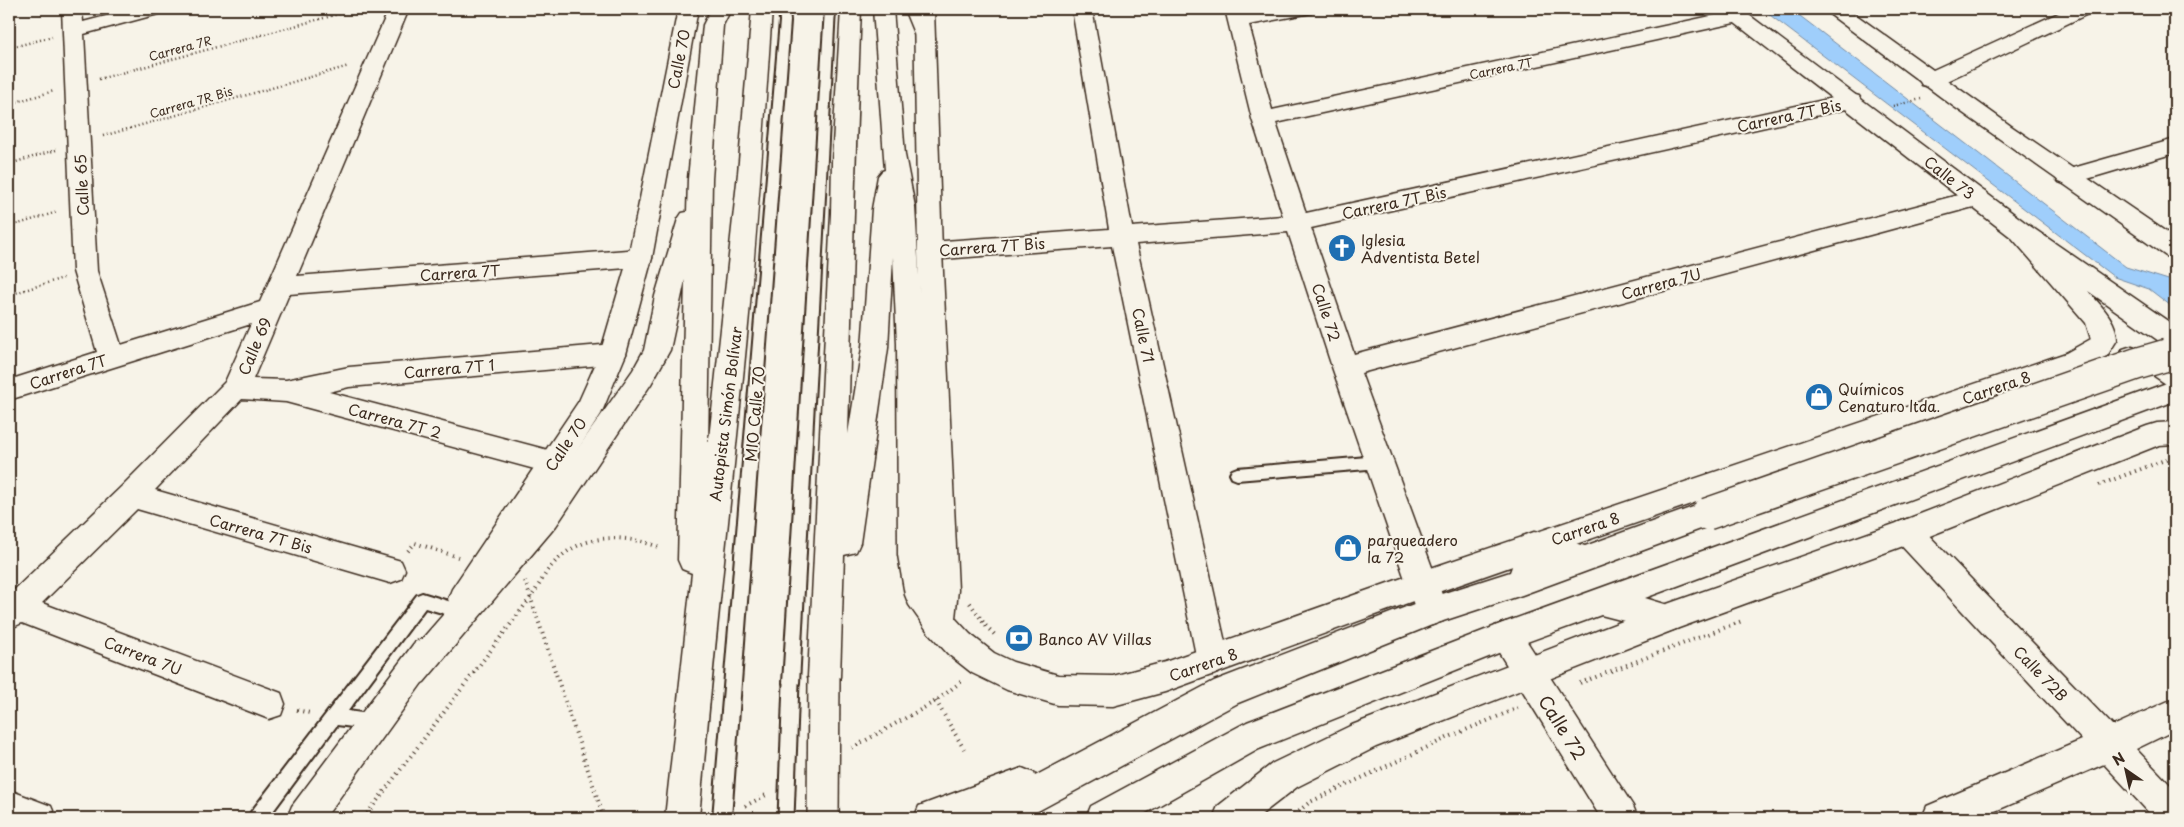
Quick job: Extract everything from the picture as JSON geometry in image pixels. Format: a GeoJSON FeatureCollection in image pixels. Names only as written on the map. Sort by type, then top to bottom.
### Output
{"type":"FeatureCollection","features":[{"type":"Feature","properties":{"kind":"main road"},"geometry":{"type":"LineString","coordinates":[[72,20],[155,9]]}},
{"type":"Feature","properties":{"kind":"main road","name":"Calle 69"},"geometry":{"type":"LineString","coordinates":[[13,611],[132,495],[236,388],[399,9]]}},
{"type":"Feature","properties":{"kind":"main road","name":"Calle 70"},"geometry":{"type":"LineString","coordinates":[[304,818],[413,672],[456,610],[492,569],[553,462],[591,406],[613,354],[640,258],[688,9]]}},
{"type":"Feature","properties":{"kind":"main road"},"geometry":{"type":"LineString","coordinates":[[693,699],[693,471],[700,179],[713,25],[721,9]]}},
{"type":"Feature","properties":{"kind":"main road","name":"Autopista Simón Bolívar"},"geometry":{"type":"LineString","coordinates":[[682,818],[693,699],[731,366],[750,173],[762,9]]}},
{"type":"Feature","properties":{"kind":"main road"},"geometry":{"type":"LineString","coordinates":[[823,818],[824,677],[843,213],[842,161],[851,9]]}},
{"type":"Feature","properties":{"kind":"main road"},"geometry":{"type":"LineString","coordinates":[[824,677],[875,348],[884,209],[894,155],[883,9]]}},
{"type":"Feature","properties":{"kind":"main road"},"geometry":{"type":"LineString","coordinates":[[914,9],[925,39]]}},
{"type":"Feature","properties":{"kind":"main road"},"geometry":{"type":"LineString","coordinates":[[924,9],[930,251],[943,590],[940,622]]}},
{"type":"Feature","properties":{"kind":"main road","name":"Calle 71"},"geometry":{"type":"LineString","coordinates":[[1082,9],[1122,236],[1214,660]]}},
{"type":"Feature","properties":{"kind":"main road"},"geometry":{"type":"LineString","coordinates":[[1237,15],[1304,9]]}},
{"type":"Feature","properties":{"kind":"main road"},"geometry":{"type":"LineString","coordinates":[[1835,9],[1926,89],[2067,177],[2175,250]]}},
{"type":"Feature","properties":{"kind":"main road"},"geometry":{"type":"LineString","coordinates":[[1926,89],[2083,9]]}},
{"type":"Feature","properties":{"kind":"main road","name":"Carrera 7T"},"geometry":{"type":"LineString","coordinates":[[1263,119],[1734,12]]}},
{"type":"Feature","properties":{"kind":"main road","name":"Calle 73"},"geometry":{"type":"LineString","coordinates":[[1734,12],[2020,232],[2175,339]]}},
{"type":"Feature","properties":{"kind":"main road","name":"Calle 72"},"geometry":{"type":"LineString","coordinates":[[1237,15],[1263,119],[1345,368],[1427,598]]}},
{"type":"Feature","properties":{"kind":"main road","name":"Calle 65"},"geometry":{"type":"LineString","coordinates":[[72,20],[85,271],[112,357]]}},
{"type":"Feature","properties":{"kind":"main road","name":"Carrera 7T Bis"},"geometry":{"type":"LineString","coordinates":[[930,251],[1298,223],[1851,101]]}},
{"type":"Feature","properties":{"kind":"main road"},"geometry":{"type":"LineString","coordinates":[[2067,177],[2175,146]]}},
{"type":"Feature","properties":{"kind":"main road","name":"Carrera 8"},"geometry":{"type":"LineString","coordinates":[[894,155],[903,207],[910,344],[913,555],[920,595],[940,622],[960,644],[983,663],[1007,675],[1058,690],[1113,691],[1427,598],[1522,582],[1707,514],[2136,364],[2175,353]]}},
{"type":"Feature","properties":{"kind":"main road"},"geometry":{"type":"LineString","coordinates":[[413,672],[492,569],[546,517],[621,410],[657,350],[668,296],[700,179]]}},
{"type":"Feature","properties":{"kind":"main road","name":"Carrera 7U"},"geometry":{"type":"LineString","coordinates":[[1345,368],[1977,198]]}},
{"type":"Feature","properties":{"kind":"main road"},"geometry":{"type":"LineString","coordinates":[[2127,217],[2175,239]]}},
{"type":"Feature","properties":{"kind":"main road","name":"Carrera 8"},"geometry":{"type":"LineString","coordinates":[[990,818],[1226,692],[1427,598],[1534,545],[2075,360],[2099,348],[2104,344],[2103,328],[2096,317],[2020,232]]}},
{"type":"Feature","properties":{"kind":"main road","name":"Carrera 7T"},"geometry":{"type":"LineString","coordinates":[[9,390],[112,357],[275,297],[640,258]]}},
{"type":"Feature","properties":{"kind":"main road"},"geometry":{"type":"LineString","coordinates":[[2075,360],[2109,352],[2124,354],[2156,364],[2175,378]]}},
{"type":"Feature","properties":{"kind":"main road","name":"Carrera 7T 1"},"geometry":{"type":"LineString","coordinates":[[286,391],[349,377],[613,354]]}},
{"type":"Feature","properties":{"kind":"main road","name":"Carrera 7T 2"},"geometry":{"type":"LineString","coordinates":[[236,388],[286,391],[553,462]]}},
{"type":"Feature","properties":{"kind":"main road"},"geometry":{"type":"LineString","coordinates":[[1103,818],[1248,738],[1506,636],[2175,390]]}},
{"type":"Feature","properties":{"kind":"main road"},"geometry":{"type":"LineString","coordinates":[[1230,818],[1285,775],[1364,736],[1536,685],[1667,618],[2171,438]]}},
{"type":"Feature","properties":{"kind":"main road","name":"Carrera 7T Bis"},"geometry":{"type":"LineString","coordinates":[[132,495],[390,570]]}},
{"type":"Feature","properties":{"kind":"main road","name":"Calle 72B"},"geometry":{"type":"LineString","coordinates":[[1907,532],[2175,815]]}},
{"type":"Feature","properties":{"kind":"main road"},"geometry":{"type":"LineString","coordinates":[[1522,582],[1534,545],[1586,559]]}},
{"type":"Feature","properties":{"kind":"main road"},"geometry":{"type":"LineString","coordinates":[[1601,601],[1667,618]]}},
{"type":"Feature","properties":{"kind":"main road","name":"Carrera 7U"},"geometry":{"type":"LineString","coordinates":[[13,611],[269,704]]}},
{"type":"Feature","properties":{"kind":"main road","name":"Calle 72"},"geometry":{"type":"LineString","coordinates":[[1506,636],[1621,818]]}},
{"type":"Feature","properties":{"kind":"main road"},"geometry":{"type":"LineString","coordinates":[[1939,818],[2110,745],[2175,714]]}},
{"type":"Feature","properties":{"kind":"main road"},"geometry":{"type":"LineString","coordinates":[[931,818],[1108,754]]}},
{"type":"Feature","properties":{"kind":"main road"},"geometry":{"type":"LineString","coordinates":[[1114,818],[1139,797]]}},
{"type":"Feature","properties":{"kind":"main road"},"geometry":{"type":"LineString","coordinates":[[9,807],[39,818]]}},
{"type":"Feature","properties":{"kind":"lane","name":"MIO Calle 70"},"geometry":{"type":"LineString","coordinates":[[722,818],[774,170],[785,21],[784,9]]}},
{"type":"Feature","properties":{"kind":"lane"},"geometry":{"type":"LineString","coordinates":[[786,818],[791,683],[830,9]]}},
{"type":"Feature","properties":{"kind":"lane"},"geometry":{"type":"LineString","coordinates":[[1237,474],[1379,462]]}},
{"type":"Feature","properties":{"kind":"lane"},"geometry":{"type":"LineString","coordinates":[[257,818],[422,600],[456,610]]}},
{"type":"Feature","properties":{"kind":"lane"},"geometry":{"type":"LineString","coordinates":[[333,717],[376,722]]}},
{"type":"Feature","properties":{"kind":"path"},"geometry":{"type":"LineString","coordinates":[[9,11],[16,9]]}},
{"type":"Feature","properties":{"kind":"path","name":"Carrera 7R"},"geometry":{"type":"LineString","coordinates":[[9,104],[357,9]]}},
{"type":"Feature","properties":{"kind":"path"},"geometry":{"type":"LineString","coordinates":[[9,48],[72,20]]}},
{"type":"Feature","properties":{"kind":"path","name":"Carrera 7R Bis"},"geometry":{"type":"LineString","coordinates":[[9,164],[378,57]]}},
{"type":"Feature","properties":{"kind":"path"},"geometry":{"type":"LineString","coordinates":[[1887,108],[1926,89]]}},
{"type":"Feature","properties":{"kind":"path"},"geometry":{"type":"LineString","coordinates":[[9,227],[82,205]]}},
{"type":"Feature","properties":{"kind":"path"},"geometry":{"type":"LineString","coordinates":[[9,296],[85,271]]}},
{"type":"Feature","properties":{"kind":"path"},"geometry":{"type":"LineString","coordinates":[[2092,488],[2171,438]]}},
{"type":"Feature","properties":{"kind":"path"},"geometry":{"type":"LineString","coordinates":[[364,818],[556,562],[575,547],[605,536],[628,537],[662,548]]}},
{"type":"Feature","properties":{"kind":"path"},"geometry":{"type":"LineString","coordinates":[[390,570],[415,543],[526,581],[604,818]]}},
{"type":"Feature","properties":{"kind":"path"},"geometry":{"type":"LineString","coordinates":[[1290,818],[1310,802],[1449,737],[1536,685],[1748,619]]}},
{"type":"Feature","properties":{"kind":"path"},"geometry":{"type":"LineString","coordinates":[[936,701],[964,749]]}},
{"type":"Feature","properties":{"kind":"path"},"geometry":{"type":"LineString","coordinates":[[269,704],[333,717]]}},
{"type":"Feature","properties":{"kind":"water"},"geometry":{"type":"Polygon","coordinates":[[[1762,9],[1791,9],[2126,267],[2175,282],[2175,309],[2149,289],[2114,277],[1762,9]]]}},
{"type":"Feature","properties":{"kind":"place","name":"Iglesia Adventista Betel"},"geometry":{"type":"Point","coordinates":[1342,248]}},
{"type":"Feature","properties":{"kind":"place","name":"Químicos Cenaturo ltda."},"geometry":{"type":"Point","coordinates":[1819,397]}},
{"type":"Feature","properties":{"kind":"place","name":"parqueadero la 72"},"geometry":{"type":"Point","coordinates":[1348,548]}},
{"type":"Feature","properties":{"kind":"place","name":"Banco AV Villas"},"geometry":{"type":"Point","coordinates":[1019,638]}}]}
